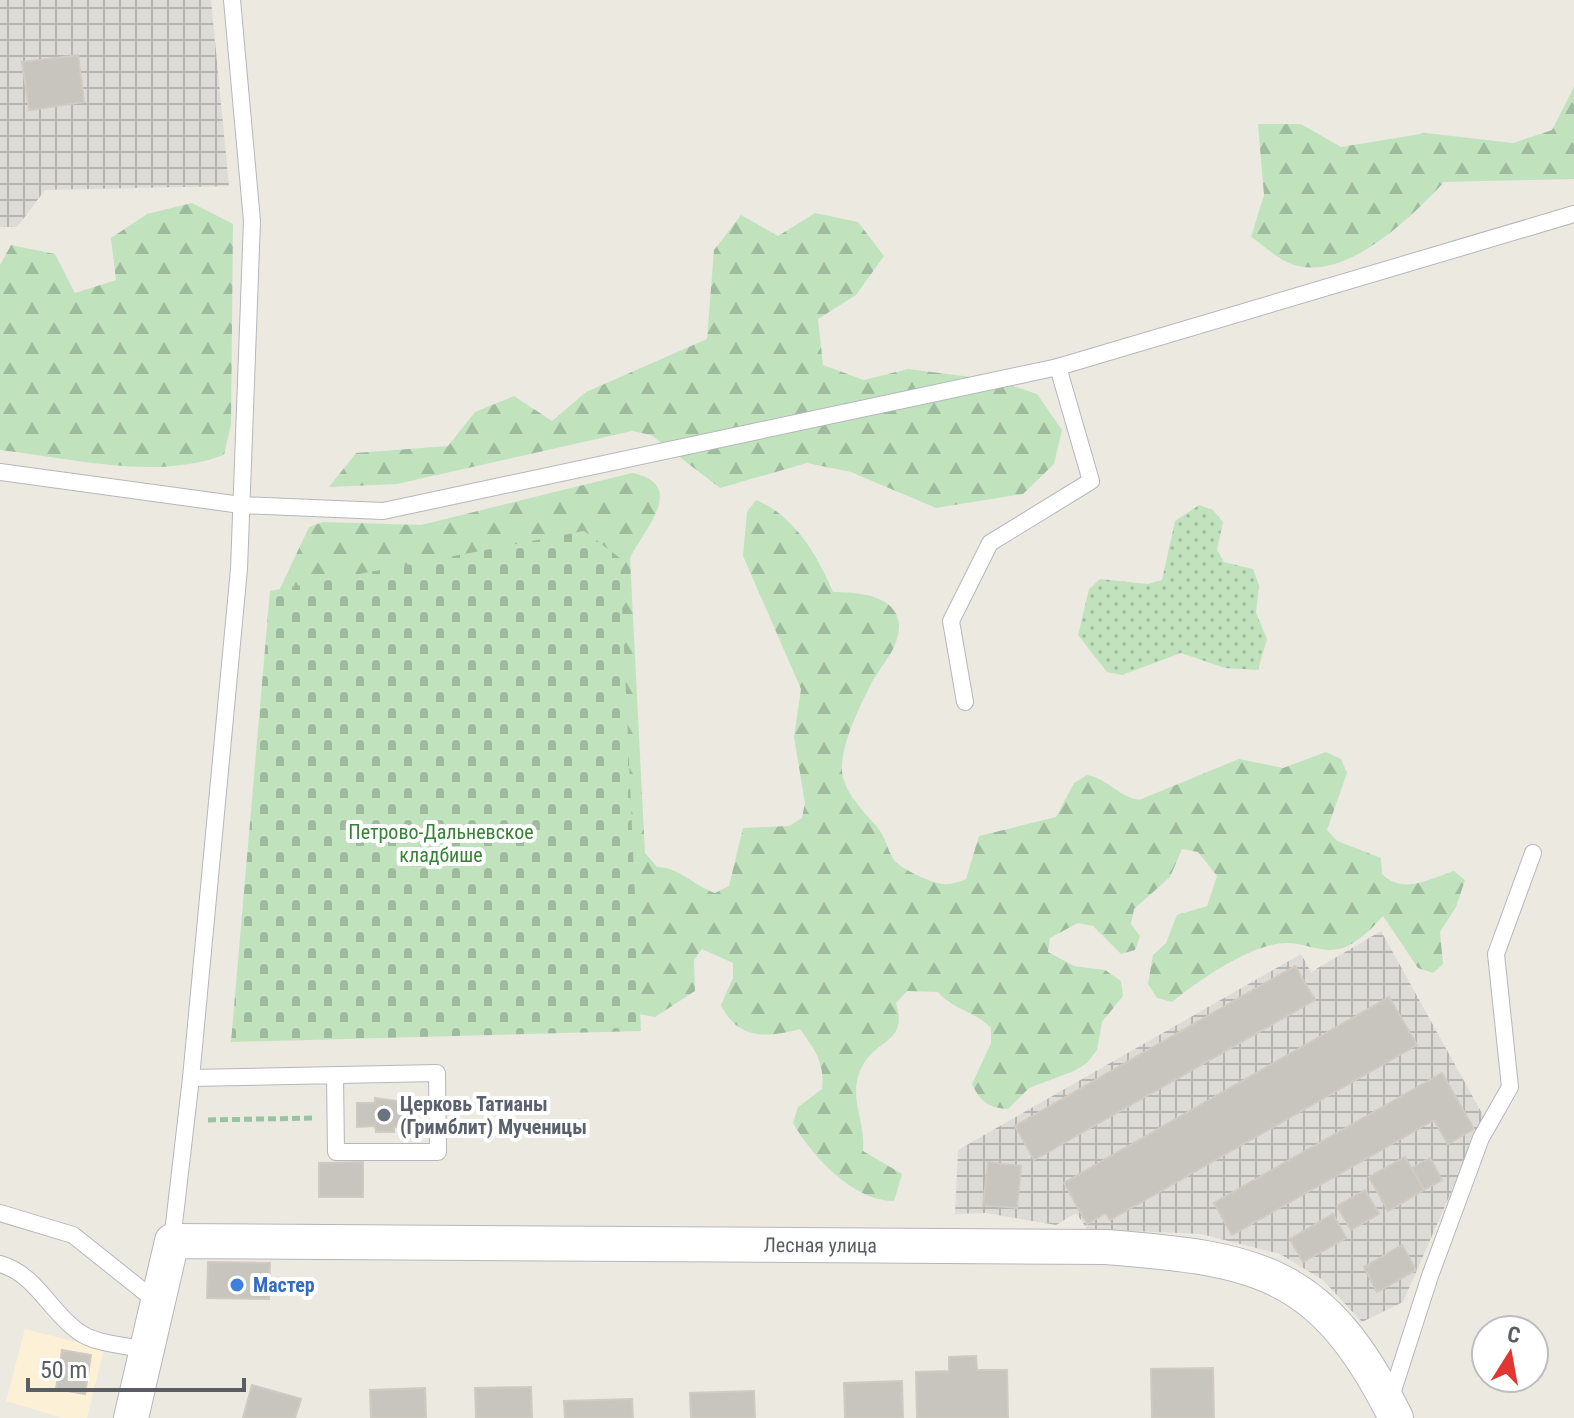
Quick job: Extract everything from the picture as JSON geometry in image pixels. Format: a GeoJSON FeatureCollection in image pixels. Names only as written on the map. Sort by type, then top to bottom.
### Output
{"type":"FeatureCollection","features":[{"type":"Feature","properties":{"kind":"street","name":"Лесная улица"},"geometry":{"type":"LineString","coordinates":[[172,1241],[1106,1247],[1186,1253],[1245,1266],[1293,1286],[1332,1318],[1365,1359],[1392,1411]]}},
{"type":"Feature","properties":{"kind":"street"},"geometry":{"type":"LineString","coordinates":[[131,1418],[172,1241]]}},
{"type":"Feature","properties":{"kind":"lane"},"geometry":{"type":"LineString","coordinates":[[172,1241],[191,1078],[239,569],[252,221],[232,0]]}},
{"type":"Feature","properties":{"kind":"lane"},"geometry":{"type":"LineString","coordinates":[[0,472],[241,505],[383,511],[1058,367],[1574,214]]}},
{"type":"Feature","properties":{"kind":"lane"},"geometry":{"type":"LineString","coordinates":[[965,702],[951,621],[990,543],[1091,481],[1058,367]]}},
{"type":"Feature","properties":{"kind":"lane"},"geometry":{"type":"LineString","coordinates":[[1392,1411],[1430,1276],[1481,1138],[1510,1087],[1496,954],[1533,853]]}},
{"type":"Feature","properties":{"kind":"lane"},"geometry":{"type":"LineString","coordinates":[[191,1078],[335,1075],[437,1073],[438,1152],[336,1152],[335,1075]]}},
{"type":"Feature","properties":{"kind":"lane"},"geometry":{"type":"LineString","coordinates":[[0,1213],[73,1235],[157,1302]]}},
{"type":"Feature","properties":{"kind":"lane"},"geometry":{"type":"LineString","coordinates":[[0,1264],[82,1335],[145,1350]]}},
{"type":"Feature","properties":{"kind":"path"},"geometry":{"type":"LineString","coordinates":[[186,1120],[335,1118]]}},
{"type":"Feature","properties":{"kind":"shaded area"},"geometry":{"type":"Polygon","coordinates":[[[0,0],[211,0],[229,186],[45,190],[17,227],[0,227],[0,0]]]}},
{"type":"Feature","properties":{"kind":"shaded area"},"geometry":{"type":"Polygon","coordinates":[[[1381,931],[1484,1117],[1403,1302],[1362,1322],[1323,1280],[1280,1254],[1201,1234],[1087,1229],[1076,1213],[1056,1225],[986,1213],[955,1214],[958,1150],[1301,954],[1311,972],[1381,931]]]}},
{"type":"Feature","properties":{"kind":"shaded area"},"geometry":{"type":"Polygon","coordinates":[[[25,1329],[104,1349],[87,1418],[63,1418],[6,1401],[25,1329]]]}},
{"type":"Feature","properties":{"kind":"green space"},"geometry":{"type":"Polygon","coordinates":[[[1574,87],[1574,179],[1444,182],[1394,230],[1352,257],[1329,265],[1308,267],[1287,262],[1251,237],[1264,195],[1258,124],[1301,124],[1341,147],[1426,133],[1513,143],[1552,130],[1574,87]]]}},
{"type":"Feature","properties":{"kind":"green space"},"geometry":{"type":"Polygon","coordinates":[[[192,203],[233,224],[231,424],[224,455],[197,463],[141,467],[0,450],[0,265],[11,245],[55,254],[75,293],[116,280],[111,238],[147,214],[192,203]]]}},
{"type":"Feature","properties":{"kind":"green space"},"geometry":{"type":"Polygon","coordinates":[[[815,213],[858,222],[884,256],[856,295],[818,319],[823,365],[864,380],[908,369],[995,380],[1037,394],[1062,430],[1054,464],[1023,494],[936,508],[851,472],[807,463],[720,488],[651,435],[632,431],[397,484],[329,487],[356,453],[448,446],[475,412],[514,396],[552,421],[586,392],[707,339],[714,250],[741,215],[778,236],[815,213]]]}},
{"type":"Feature","properties":{"kind":"green space"},"geometry":{"type":"Polygon","coordinates":[[[632,473],[649,479],[658,487],[660,498],[651,522],[630,558],[645,853],[657,867],[679,873],[715,893],[729,886],[743,828],[789,826],[802,818],[805,803],[794,737],[801,689],[743,556],[747,512],[756,500],[793,526],[820,565],[833,592],[873,597],[891,606],[896,614],[899,624],[896,641],[857,713],[846,744],[842,774],[859,806],[880,831],[894,860],[903,867],[938,883],[949,884],[966,879],[979,836],[1056,817],[1074,783],[1087,775],[1139,800],[1239,759],[1283,768],[1326,752],[1341,759],[1347,773],[1327,830],[1337,841],[1381,858],[1382,874],[1399,884],[1426,881],[1454,871],[1465,880],[1456,907],[1440,932],[1443,964],[1433,973],[1418,968],[1383,916],[1365,934],[1344,947],[1328,950],[1290,943],[1271,945],[1226,965],[1172,1002],[1157,998],[1148,984],[1153,955],[1166,943],[1177,915],[1207,906],[1217,876],[1198,852],[1182,849],[1170,877],[1134,909],[1131,924],[1140,936],[1135,950],[1121,954],[1093,926],[1078,923],[1050,938],[1048,952],[1074,966],[1105,970],[1121,981],[1123,996],[1102,1022],[1097,1050],[1087,1063],[1029,1088],[1008,1109],[986,1102],[972,1084],[991,1043],[991,1028],[938,992],[907,991],[896,1003],[899,1016],[895,1033],[869,1056],[858,1076],[856,1087],[863,1151],[902,1174],[894,1201],[879,1199],[849,1185],[822,1162],[793,1123],[798,1107],[822,1089],[818,1057],[800,1029],[765,1035],[754,1034],[736,1025],[721,1005],[733,978],[733,963],[702,949],[694,960],[695,991],[655,1017],[629,1012],[277,595],[309,527],[323,522],[421,525],[632,473]]]}},
{"type":"Feature","properties":{"kind":"green space"},"geometry":{"type":"Polygon","coordinates":[[[1199,505],[1213,510],[1223,522],[1217,550],[1224,562],[1253,569],[1259,585],[1256,613],[1267,639],[1258,670],[1225,668],[1181,653],[1122,675],[1107,672],[1078,635],[1089,589],[1100,579],[1148,584],[1162,580],[1175,521],[1199,505]]]}},
{"type":"Feature","properties":{"kind":"green space","name":"Петрово-Дальневское кладбише"},"geometry":{"type":"Polygon","coordinates":[[[584,531],[620,558],[641,1031],[231,1042],[270,591],[584,531]]]}},
{"type":"Feature","properties":{"kind":"building"},"geometry":{"type":"Polygon","coordinates":[[[78,55],[84,102],[29,110],[22,62],[78,55]]]}},
{"type":"Feature","properties":{"kind":"building"},"geometry":{"type":"Polygon","coordinates":[[[1295,966],[1315,1000],[1034,1160],[1015,1126],[1295,966]]]}},
{"type":"Feature","properties":{"kind":"building"},"geometry":{"type":"Polygon","coordinates":[[[1389,997],[1417,1045],[1110,1220],[1106,1213],[1087,1224],[1064,1183],[1389,997]]]}},
{"type":"Feature","properties":{"kind":"building"},"geometry":{"type":"Polygon","coordinates":[[[1442,1073],[1474,1129],[1448,1144],[1434,1120],[1232,1235],[1214,1203],[1442,1073]]]}},
{"type":"Feature","properties":{"kind":"building","name":"Церковь Татианы (Гримблит) Мученицы"},"geometry":{"type":"Polygon","coordinates":[[[375,1098],[411,1103],[411,1126],[394,1127],[394,1132],[376,1132],[375,1126],[357,1127],[357,1103],[375,1103],[375,1098]]]}},
{"type":"Feature","properties":{"kind":"building"},"geometry":{"type":"Polygon","coordinates":[[[1405,1157],[1424,1190],[1388,1211],[1369,1177],[1405,1157]]]}},
{"type":"Feature","properties":{"kind":"building"},"geometry":{"type":"Polygon","coordinates":[[[1430,1158],[1442,1180],[1424,1190],[1412,1168],[1430,1158]]]}},
{"type":"Feature","properties":{"kind":"building"},"geometry":{"type":"Polygon","coordinates":[[[363,1162],[363,1197],[319,1197],[319,1163],[363,1162]]]}},
{"type":"Feature","properties":{"kind":"building"},"geometry":{"type":"Polygon","coordinates":[[[988,1162],[1021,1166],[1017,1208],[983,1205],[988,1162]]]}},
{"type":"Feature","properties":{"kind":"building"},"geometry":{"type":"Polygon","coordinates":[[[1365,1190],[1379,1214],[1351,1230],[1337,1206],[1365,1190]]]}},
{"type":"Feature","properties":{"kind":"building"},"geometry":{"type":"Polygon","coordinates":[[[1333,1214],[1346,1238],[1303,1262],[1290,1239],[1333,1214]]]}},
{"type":"Feature","properties":{"kind":"building"},"geometry":{"type":"Polygon","coordinates":[[[1402,1245],[1416,1270],[1377,1292],[1364,1267],[1402,1245]]]}},
{"type":"Feature","properties":{"kind":"building"},"geometry":{"type":"Polygon","coordinates":[[[208,1262],[270,1263],[269,1299],[207,1298],[208,1262]]]}},
{"type":"Feature","properties":{"kind":"building"},"geometry":{"type":"Polygon","coordinates":[[[62,1350],[91,1355],[85,1394],[56,1389],[62,1350]]]}},
{"type":"Feature","properties":{"kind":"building"},"geometry":{"type":"Polygon","coordinates":[[[976,1356],[977,1370],[1007,1370],[1008,1418],[917,1418],[916,1372],[949,1371],[949,1357],[976,1356]]]}},
{"type":"Feature","properties":{"kind":"building"},"geometry":{"type":"Polygon","coordinates":[[[1213,1368],[1214,1418],[1152,1418],[1151,1369],[1213,1368]]]}},
{"type":"Feature","properties":{"kind":"building"},"geometry":{"type":"Polygon","coordinates":[[[902,1381],[903,1418],[845,1418],[844,1383],[902,1381]]]}},
{"type":"Feature","properties":{"kind":"building"},"geometry":{"type":"Polygon","coordinates":[[[252,1385],[301,1399],[295,1418],[243,1418],[252,1385]]]}},
{"type":"Feature","properties":{"kind":"building"},"geometry":{"type":"Polygon","coordinates":[[[531,1387],[532,1418],[476,1418],[475,1388],[531,1387]]]}},
{"type":"Feature","properties":{"kind":"building"},"geometry":{"type":"Polygon","coordinates":[[[425,1388],[426,1418],[371,1418],[370,1390],[425,1388]]]}},
{"type":"Feature","properties":{"kind":"building"},"geometry":{"type":"Polygon","coordinates":[[[754,1391],[755,1418],[691,1418],[690,1393],[754,1391]]]}},
{"type":"Feature","properties":{"kind":"building"},"geometry":{"type":"Polygon","coordinates":[[[632,1399],[633,1418],[565,1418],[564,1401],[632,1399]]]}},
{"type":"Feature","properties":{"kind":"place","name":"Церковь Татианы (Гримблит) Мученицы"},"geometry":{"type":"Point","coordinates":[384,1115]}},
{"type":"Feature","properties":{"kind":"place","name":"Мастер"},"geometry":{"type":"Point","coordinates":[237,1285]}}]}
